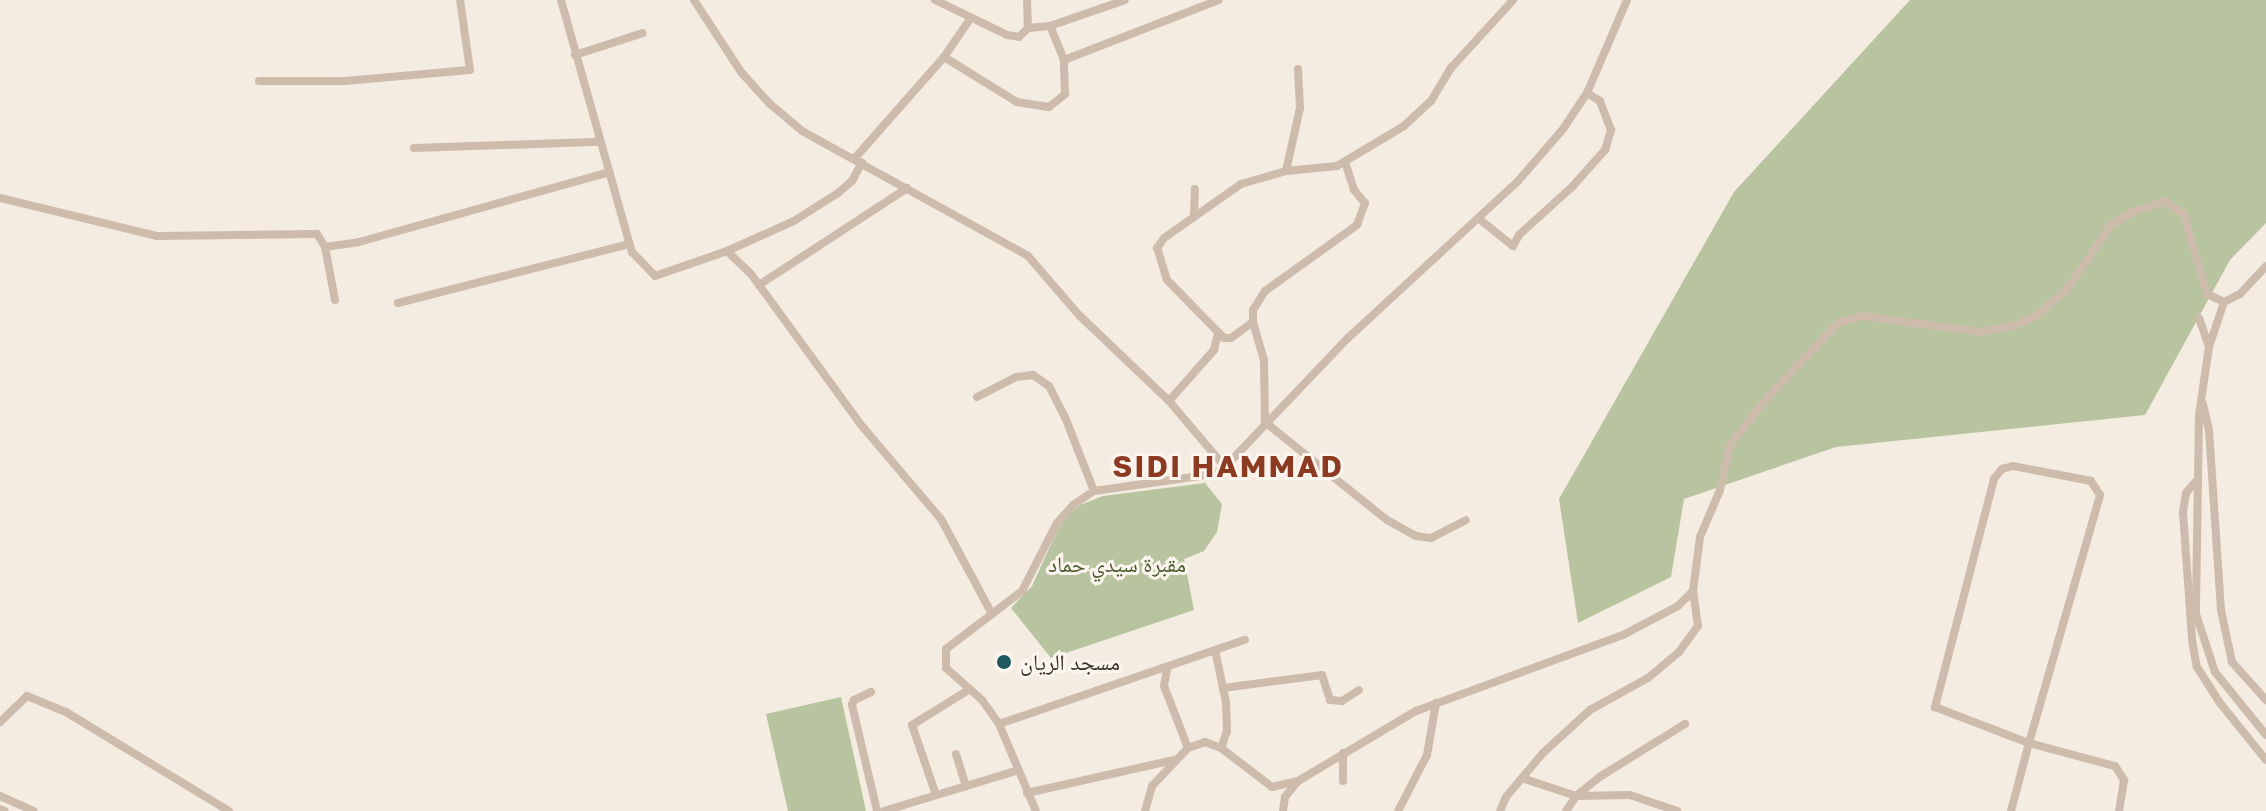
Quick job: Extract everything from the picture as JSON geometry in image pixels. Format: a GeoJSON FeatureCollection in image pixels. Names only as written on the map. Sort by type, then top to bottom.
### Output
{"type":"FeatureCollection","features":[{"type":"Feature","properties":{"kind":"street"},"geometry":{"type":"LineString","coordinates":[[259,81],[345,81],[470,70],[460,0]]}},
{"type":"Feature","properties":{"kind":"street"},"geometry":{"type":"LineString","coordinates":[[561,0],[632,252],[655,276],[727,251],[794,221],[838,193],[852,181],[858,160],[944,57],[970,19]]}},
{"type":"Feature","properties":{"kind":"street"},"geometry":{"type":"LineString","coordinates":[[694,0],[741,72],[769,103],[802,131],[1028,256],[1079,315],[1169,401],[1225,467]]}},
{"type":"Feature","properties":{"kind":"street"},"geometry":{"type":"LineString","coordinates":[[935,0],[970,19],[1019,37],[1028,28],[1050,26],[1125,0]]}},
{"type":"Feature","properties":{"kind":"street"},"geometry":{"type":"LineString","coordinates":[[1027,0],[1028,28]]}},
{"type":"Feature","properties":{"kind":"street"},"geometry":{"type":"LineString","coordinates":[[1064,60],[1219,0]]}},
{"type":"Feature","properties":{"kind":"street"},"geometry":{"type":"LineString","coordinates":[[1253,322],[1231,338],[1224,338],[1176,293],[1158,259],[1157,248],[1164,238],[1194,214],[1241,184],[1286,171],[1325,168],[1345,162],[1404,126],[1431,101],[1451,68],[1513,0]]}},
{"type":"Feature","properties":{"kind":"street"},"geometry":{"type":"LineString","coordinates":[[1036,811],[1016,771],[999,724],[970,689],[946,668],[944,652],[969,629],[1025,588],[1057,523],[1073,505],[1094,491],[1214,474],[1225,467],[1348,338],[1527,171],[1563,129],[1587,93],[1627,0]]}},
{"type":"Feature","properties":{"kind":"street"},"geometry":{"type":"LineString","coordinates":[[944,57],[1017,102],[1049,107],[1065,94],[1064,60],[1050,26]]}},
{"type":"Feature","properties":{"kind":"street"},"geometry":{"type":"LineString","coordinates":[[575,55],[643,33]]}},
{"type":"Feature","properties":{"kind":"street"},"geometry":{"type":"LineString","coordinates":[[1286,171],[1300,108],[1298,69]]}},
{"type":"Feature","properties":{"kind":"street"},"geometry":{"type":"LineString","coordinates":[[1478,218],[1513,246],[1519,235],[1572,187],[1605,150],[1611,130],[1600,101],[1587,93]]}},
{"type":"Feature","properties":{"kind":"street"},"geometry":{"type":"LineString","coordinates":[[414,148],[599,142]]}},
{"type":"Feature","properties":{"kind":"street"},"geometry":{"type":"LineString","coordinates":[[1265,422],[1264,360],[1253,322],[1253,310],[1265,291],[1357,225],[1365,203],[1354,190],[1345,162]]}},
{"type":"Feature","properties":{"kind":"street"},"geometry":{"type":"LineString","coordinates":[[325,247],[359,242],[609,172]]}},
{"type":"Feature","properties":{"kind":"street"},"geometry":{"type":"LineString","coordinates":[[759,285],[907,188]]}},
{"type":"Feature","properties":{"kind":"street"},"geometry":{"type":"LineString","coordinates":[[1194,214],[1195,189]]}},
{"type":"Feature","properties":{"kind":"street"},"geometry":{"type":"LineString","coordinates":[[0,198],[157,236],[317,234],[325,247],[335,300]]}},
{"type":"Feature","properties":{"kind":"street"},"geometry":{"type":"LineString","coordinates":[[1500,811],[1543,753],[1590,710],[1648,678],[1679,652],[1698,626],[1693,591],[1700,537],[1720,490],[1730,445],[1757,408],[1838,323],[1862,316],[1981,332],[2016,325],[2037,315],[2067,289],[2111,225],[2132,212],[2165,201],[2184,215],[2207,294],[2224,302]]}},
{"type":"Feature","properties":{"kind":"street"},"geometry":{"type":"LineString","coordinates":[[398,303],[630,244]]}},
{"type":"Feature","properties":{"kind":"street"},"geometry":{"type":"LineString","coordinates":[[727,251],[759,285],[862,426],[941,519],[992,614]]}},
{"type":"Feature","properties":{"kind":"street"},"geometry":{"type":"LineString","coordinates":[[2266,266],[2240,294],[2224,302],[2209,347],[2202,398],[2198,478],[2196,614],[2215,672],[2266,735]]}},
{"type":"Feature","properties":{"kind":"street"},"geometry":{"type":"LineString","coordinates":[[2199,318],[2209,347]]}},
{"type":"Feature","properties":{"kind":"street"},"geometry":{"type":"LineString","coordinates":[[1169,401],[1214,350],[1218,332]]}},
{"type":"Feature","properties":{"kind":"street"},"geometry":{"type":"LineString","coordinates":[[977,397],[1016,377],[1033,375],[1049,386],[1094,491]]}},
{"type":"Feature","properties":{"kind":"street"},"geometry":{"type":"LineString","coordinates":[[2202,398],[2209,430],[2221,610],[2232,662],[2266,700]]}},
{"type":"Feature","properties":{"kind":"street"},"geometry":{"type":"LineString","coordinates":[[1265,422],[1387,520],[1416,536],[1431,538],[1466,520]]}},
{"type":"Feature","properties":{"kind":"street"},"geometry":{"type":"LineString","coordinates":[[2011,811],[2029,743],[2100,495],[2091,481],[2013,466],[2002,469],[1994,479],[1935,707],[2029,743],[2115,766],[2124,780],[2119,811]]}},
{"type":"Feature","properties":{"kind":"street"},"geometry":{"type":"LineString","coordinates":[[2198,478],[2186,493],[2183,513],[2190,625],[2197,667],[2220,703],[2266,760]]}},
{"type":"Feature","properties":{"kind":"street"},"geometry":{"type":"LineString","coordinates":[[1272,787],[1298,781],[1381,729],[1436,703],[1623,635],[1678,606],[1693,591]]}},
{"type":"Feature","properties":{"kind":"street"},"geometry":{"type":"LineString","coordinates":[[999,724],[1245,640]]}},
{"type":"Feature","properties":{"kind":"street"},"geometry":{"type":"LineString","coordinates":[[1215,650],[1227,731],[1221,748]]}},
{"type":"Feature","properties":{"kind":"street"},"geometry":{"type":"LineString","coordinates":[[1167,669],[1164,686],[1188,748]]}},
{"type":"Feature","properties":{"kind":"street"},"geometry":{"type":"LineString","coordinates":[[1223,688],[1322,675],[1330,700],[1342,701],[1359,690]]}},
{"type":"Feature","properties":{"kind":"street"},"geometry":{"type":"LineString","coordinates":[[936,795],[912,725],[970,689]]}},
{"type":"Feature","properties":{"kind":"street"},"geometry":{"type":"LineString","coordinates":[[871,692],[854,700],[852,705],[877,811]]}},
{"type":"Feature","properties":{"kind":"street"},"geometry":{"type":"LineString","coordinates":[[0,722],[27,696],[66,712],[229,811]]}},
{"type":"Feature","properties":{"kind":"street"},"geometry":{"type":"LineString","coordinates":[[1398,811],[1427,755],[1436,703]]}},
{"type":"Feature","properties":{"kind":"street"},"geometry":{"type":"LineString","coordinates":[[1566,811],[1576,796],[1601,776],[1685,724]]}},
{"type":"Feature","properties":{"kind":"street"},"geometry":{"type":"LineString","coordinates":[[1145,811],[1152,786],[1188,748],[1205,742],[1221,748],[1285,797]]}},
{"type":"Feature","properties":{"kind":"street"},"geometry":{"type":"LineString","coordinates":[[1343,753],[1343,781]]}},
{"type":"Feature","properties":{"kind":"street"},"geometry":{"type":"LineString","coordinates":[[956,754],[966,786]]}},
{"type":"Feature","properties":{"kind":"street"},"geometry":{"type":"LineString","coordinates":[[1027,793],[1176,759]]}},
{"type":"Feature","properties":{"kind":"street"},"geometry":{"type":"LineString","coordinates":[[884,811],[1016,771]]}},
{"type":"Feature","properties":{"kind":"street"},"geometry":{"type":"LineString","coordinates":[[1522,778],[1576,796],[1630,795],[1677,811]]}},
{"type":"Feature","properties":{"kind":"street"},"geometry":{"type":"LineString","coordinates":[[1283,811],[1285,797],[1298,781]]}},
{"type":"Feature","properties":{"kind":"street"},"geometry":{"type":"LineString","coordinates":[[0,796],[34,811]]}},
{"type":"Feature","properties":{"kind":"street"},"geometry":{"type":"LineString","coordinates":[[1643,811],[1646,801]]}},
{"type":"Feature","properties":{"kind":"green space"},"geometry":{"type":"Polygon","coordinates":[[[1910,0],[2266,0],[2266,223],[2230,260],[2145,415],[1836,447],[1684,499],[1671,577],[1578,623],[1559,499],[1734,192],[1910,0]]]}},
{"type":"Feature","properties":{"kind":"green space","name":"مقبرة سيدي حماد"},"geometry":{"type":"Polygon","coordinates":[[[1205,483],[1222,504],[1217,532],[1204,551],[1184,559],[1194,610],[1051,658],[1011,608],[1032,586],[1058,529],[1069,514],[1080,505],[1103,496],[1205,483]]]}},
{"type":"Feature","properties":{"kind":"green space"},"geometry":{"type":"Polygon","coordinates":[[[841,697],[866,811],[788,811],[766,714],[841,697]]]}},
{"type":"Feature","properties":{"kind":"place","name":"مسجد الريان"},"geometry":{"type":"Point","coordinates":[1004,662]}},
{"type":"Feature","properties":{"kind":"district","name":"SIDI HAMMAD"},"geometry":{"type":"Point","coordinates":[1228,466]}}]}
